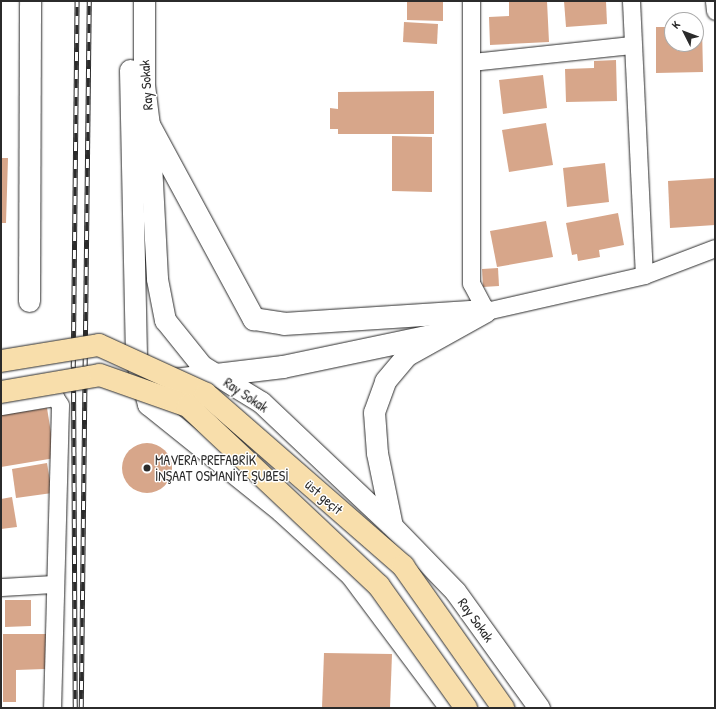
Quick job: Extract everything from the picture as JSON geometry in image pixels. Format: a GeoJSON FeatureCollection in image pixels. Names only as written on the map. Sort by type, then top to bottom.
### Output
{"type":"FeatureCollection","features":[{"type":"Feature","properties":{"kind":"highway","name":"üst geçit"},"geometry":{"type":"LineString","coordinates":[[1,361],[99,345],[206,394],[403,566],[503,708]]}},
{"type":"Feature","properties":{"kind":"highway"},"geometry":{"type":"LineString","coordinates":[[1,392],[100,375],[188,406],[379,586],[466,708]]}},
{"type":"Feature","properties":{"kind":"main road"},"geometry":{"type":"LineString","coordinates":[[149,125],[254,319],[284,324],[486,311]]}},
{"type":"Feature","properties":{"kind":"main road"},"geometry":{"type":"LineString","coordinates":[[143,384],[283,367],[446,333]]}},
{"type":"Feature","properties":{"kind":"street"},"geometry":{"type":"LineString","coordinates":[[29,301],[30,1]]}},
{"type":"Feature","properties":{"kind":"street"},"geometry":{"type":"LineString","coordinates":[[130,1],[136,359],[148,404],[281,511],[351,575],[450,708]]}},
{"type":"Feature","properties":{"kind":"street","name":"Ray Sokak"},"geometry":{"type":"LineString","coordinates":[[144,1],[144,85],[149,125],[157,279],[165,320],[202,366],[261,402],[392,526],[455,591],[539,708]]}},
{"type":"Feature","properties":{"kind":"street"},"geometry":{"type":"LineString","coordinates":[[471,1],[471,283],[486,311]]}},
{"type":"Feature","properties":{"kind":"street"},"geometry":{"type":"LineString","coordinates":[[631,1],[644,275]]}},
{"type":"Feature","properties":{"kind":"street"},"geometry":{"type":"LineString","coordinates":[[714,1],[715,11]]}},
{"type":"Feature","properties":{"kind":"street"},"geometry":{"type":"LineString","coordinates":[[472,62],[632,45]]}},
{"type":"Feature","properties":{"kind":"street"},"geometry":{"type":"LineString","coordinates":[[392,526],[374,412],[385,381],[407,355],[486,311],[644,275],[715,248]]}},
{"type":"Feature","properties":{"kind":"street"},"geometry":{"type":"LineString","coordinates":[[1,406],[55,397],[60,405],[53,584],[52,708]]}},
{"type":"Feature","properties":{"kind":"street"},"geometry":{"type":"LineString","coordinates":[[1,587],[53,584]]}},
{"type":"Feature","properties":{"kind":"building"},"geometry":{"type":"Polygon","coordinates":[[[407,1],[443,1],[443,21],[407,20],[407,1]]]}},
{"type":"Feature","properties":{"kind":"building"},"geometry":{"type":"Polygon","coordinates":[[[509,1],[547,1],[549,42],[490,45],[489,17],[509,16],[509,1]]]}},
{"type":"Feature","properties":{"kind":"building"},"geometry":{"type":"Polygon","coordinates":[[[564,1],[606,1],[607,24],[566,27],[564,1]]]}},
{"type":"Feature","properties":{"kind":"building"},"geometry":{"type":"Polygon","coordinates":[[[404,22],[438,24],[437,44],[403,42],[404,22]]]}},
{"type":"Feature","properties":{"kind":"building"},"geometry":{"type":"Polygon","coordinates":[[[656,27],[664,27],[664,52],[703,52],[703,72],[656,73],[656,27]]]}},
{"type":"Feature","properties":{"kind":"building"},"geometry":{"type":"Polygon","coordinates":[[[616,60],[617,101],[566,102],[565,69],[594,68],[594,61],[616,60]]]}},
{"type":"Feature","properties":{"kind":"building"},"geometry":{"type":"Polygon","coordinates":[[[543,75],[547,108],[503,114],[499,80],[543,75]]]}},
{"type":"Feature","properties":{"kind":"building"},"geometry":{"type":"Polygon","coordinates":[[[434,91],[434,134],[338,134],[338,129],[330,129],[330,108],[338,109],[338,92],[434,91]]]}},
{"type":"Feature","properties":{"kind":"building"},"geometry":{"type":"Polygon","coordinates":[[[546,123],[553,165],[509,172],[502,130],[546,123]]]}},
{"type":"Feature","properties":{"kind":"building"},"geometry":{"type":"Polygon","coordinates":[[[392,136],[432,137],[432,192],[392,191],[392,136]]]}},
{"type":"Feature","properties":{"kind":"building"},"geometry":{"type":"Polygon","coordinates":[[[1,158],[8,158],[6,223],[1,223],[1,158]]]}},
{"type":"Feature","properties":{"kind":"building"},"geometry":{"type":"Polygon","coordinates":[[[605,163],[609,202],[567,207],[563,168],[605,163]]]}},
{"type":"Feature","properties":{"kind":"building"},"geometry":{"type":"Polygon","coordinates":[[[715,178],[715,225],[670,228],[668,181],[715,178]]]}},
{"type":"Feature","properties":{"kind":"building"},"geometry":{"type":"Polygon","coordinates":[[[618,213],[624,245],[599,250],[600,257],[578,261],[577,254],[572,255],[566,223],[618,213]]]}},
{"type":"Feature","properties":{"kind":"building"},"geometry":{"type":"Polygon","coordinates":[[[546,221],[553,257],[497,267],[490,231],[546,221]]]}},
{"type":"Feature","properties":{"kind":"building"},"geometry":{"type":"Polygon","coordinates":[[[498,268],[499,286],[483,287],[482,269],[498,268]]]}},
{"type":"Feature","properties":{"kind":"building"},"geometry":{"type":"Polygon","coordinates":[[[47,408],[55,458],[1,467],[1,415],[47,408]]]}},
{"type":"Feature","properties":{"kind":"building","name":"MAVERA PREFABRİK İNŞAAT OSMANİYE ŞUBESİ"},"geometry":{"type":"Polygon","coordinates":[[[147,443],[157,445],[165,450],[170,458],[172,468],[170,478],[165,486],[157,491],[147,493],[137,491],[129,486],[124,478],[122,468],[124,458],[129,450],[137,445],[147,443]]]}},
{"type":"Feature","properties":{"kind":"building"},"geometry":{"type":"Polygon","coordinates":[[[47,463],[52,493],[16,498],[12,469],[47,463]]]}},
{"type":"Feature","properties":{"kind":"building"},"geometry":{"type":"Polygon","coordinates":[[[12,497],[17,527],[1,529],[1,499],[12,497]]]}},
{"type":"Feature","properties":{"kind":"building"},"geometry":{"type":"Polygon","coordinates":[[[5,600],[31,600],[31,626],[5,627],[5,600]]]}},
{"type":"Feature","properties":{"kind":"building"},"geometry":{"type":"Polygon","coordinates":[[[3,634],[46,634],[45,669],[16,670],[16,702],[3,702],[3,634]]]}},
{"type":"Feature","properties":{"kind":"building"},"geometry":{"type":"Polygon","coordinates":[[[324,653],[392,654],[390,708],[322,708],[324,653]]]}},
{"type":"Feature","properties":{"kind":"railway"},"geometry":{"type":"LineString","coordinates":[[75,708],[73,367],[77,1]]}},
{"type":"Feature","properties":{"kind":"railway"},"geometry":{"type":"LineString","coordinates":[[81,708],[89,1]]}},
{"type":"Feature","properties":{"kind":"place","name":"MAVERA PREFABRİK İNŞAAT OSMANİYE ŞUBESİ"},"geometry":{"type":"Point","coordinates":[147,468]}}]}
